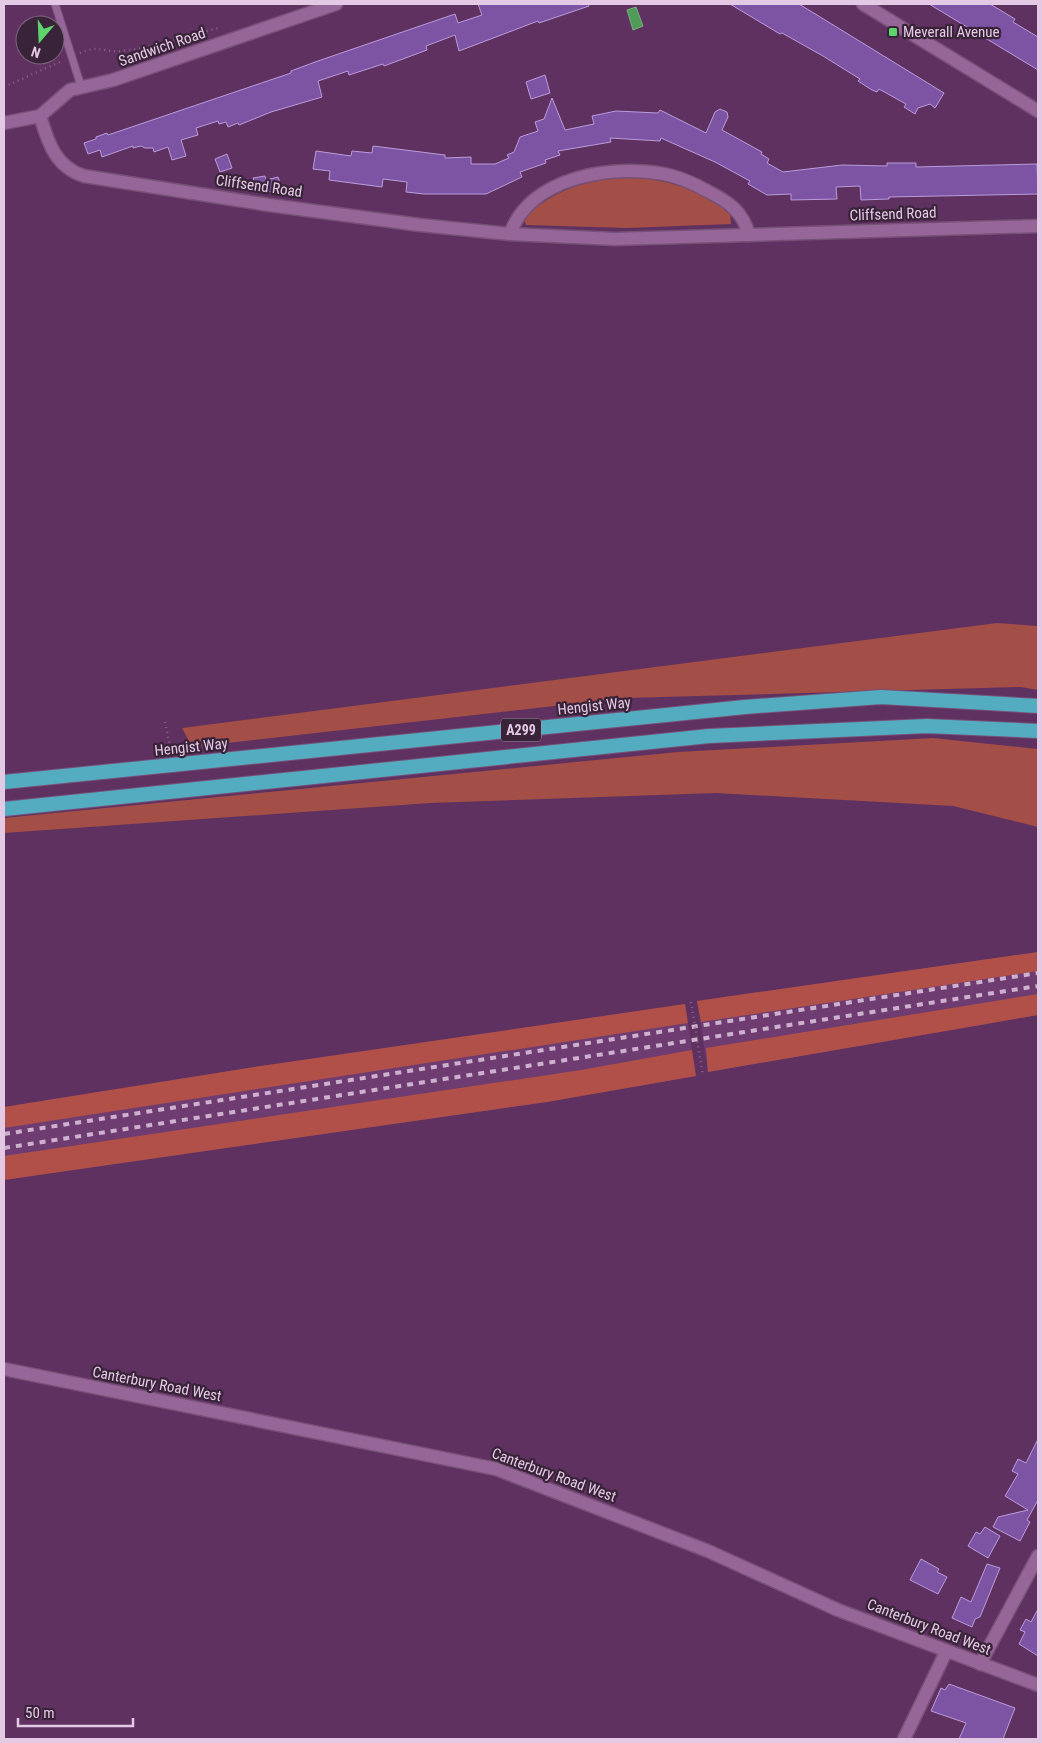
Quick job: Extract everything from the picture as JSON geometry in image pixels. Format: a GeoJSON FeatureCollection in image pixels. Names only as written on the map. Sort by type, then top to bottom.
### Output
{"type":"FeatureCollection","features":[{"type":"Feature","properties":{"kind":"highway","name":"Hengist Way"},"geometry":{"type":"LineString","coordinates":[[4,782],[745,707],[881,697],[1038,706]]}},
{"type":"Feature","properties":{"kind":"highway","name":"A299"},"geometry":{"type":"LineString","coordinates":[[4,809],[709,736],[927,726],[1038,731]]}},
{"type":"Feature","properties":{"kind":"street","name":"Sandwich Road"},"geometry":{"type":"LineString","coordinates":[[40,116],[61,96],[81,86],[113,80],[336,4]]}},
{"type":"Feature","properties":{"kind":"street"},"geometry":{"type":"LineString","coordinates":[[863,4],[1038,111]]}},
{"type":"Feature","properties":{"kind":"street"},"geometry":{"type":"LineString","coordinates":[[4,123],[40,116]]}},
{"type":"Feature","properties":{"kind":"street","name":"Cliffsend Road"},"geometry":{"type":"LineString","coordinates":[[40,116],[52,152],[61,164],[71,172],[84,176],[278,206],[510,234],[615,239],[1038,226]]}},
{"type":"Feature","properties":{"kind":"street"},"geometry":{"type":"LineString","coordinates":[[510,234],[515,218],[531,202],[559,185],[593,173],[629,171],[664,174],[692,183],[724,199],[745,220],[749,235]]}},
{"type":"Feature","properties":{"kind":"street","name":"Canterbury Road West"},"geometry":{"type":"LineString","coordinates":[[4,1369],[496,1469],[708,1551],[838,1610],[1038,1685]]}},
{"type":"Feature","properties":{"kind":"street"},"geometry":{"type":"LineString","coordinates":[[980,1664],[1038,1556]]}},
{"type":"Feature","properties":{"kind":"street"},"geometry":{"type":"LineString","coordinates":[[904,1739],[946,1652]]}},
{"type":"Feature","properties":{"kind":"lane"},"geometry":{"type":"LineString","coordinates":[[55,4],[81,86]]}},
{"type":"Feature","properties":{"kind":"path"},"geometry":{"type":"LineString","coordinates":[[4,87],[92,48],[119,52],[149,47],[224,26]]}},
{"type":"Feature","properties":{"kind":"path"},"geometry":{"type":"LineString","coordinates":[[165,722],[174,765]]}},
{"type":"Feature","properties":{"kind":"path"},"geometry":{"type":"LineString","coordinates":[[691,1002],[703,1076]]}},
{"type":"Feature","properties":{"kind":"shaded area"},"geometry":{"type":"Polygon","coordinates":[[[636,7],[643,26],[633,30],[627,10],[636,7]]]}},
{"type":"Feature","properties":{"kind":"shaded area"},"geometry":{"type":"Polygon","coordinates":[[[633,177],[660,181],[697,192],[720,205],[730,214],[731,224],[627,228],[526,225],[524,219],[529,212],[552,197],[573,187],[608,179],[633,177]]]}},
{"type":"Feature","properties":{"kind":"shaded area"},"geometry":{"type":"Polygon","coordinates":[[[997,623],[1038,626],[1038,690],[1020,687],[625,698],[192,747],[182,728],[997,623]]]}},
{"type":"Feature","properties":{"kind":"shaded area"},"geometry":{"type":"Polygon","coordinates":[[[933,738],[1038,749],[1038,827],[953,806],[716,793],[430,803],[4,833],[4,818],[678,752],[933,738]]]}},
{"type":"Feature","properties":{"kind":"shaded area"},"geometry":{"type":"Polygon","coordinates":[[[1038,952],[1038,1015],[708,1072],[697,1001],[1038,952]]]}},
{"type":"Feature","properties":{"kind":"shaded area"},"geometry":{"type":"Polygon","coordinates":[[[1038,952],[1038,971],[701,1022],[697,1001],[1038,952]]]}},
{"type":"Feature","properties":{"kind":"shaded area"},"geometry":{"type":"Polygon","coordinates":[[[1038,994],[1038,1015],[708,1072],[706,1048],[1038,994]]]}},
{"type":"Feature","properties":{"kind":"shaded area"},"geometry":{"type":"Polygon","coordinates":[[[685,1004],[696,1076],[547,1102],[4,1180],[4,1107],[248,1068],[685,1004]]]}},
{"type":"Feature","properties":{"kind":"shaded area"},"geometry":{"type":"Polygon","coordinates":[[[685,1004],[688,1023],[4,1128],[4,1107],[248,1068],[685,1004]]]}},
{"type":"Feature","properties":{"kind":"shaded area"},"geometry":{"type":"Polygon","coordinates":[[[692,1050],[696,1076],[547,1102],[4,1180],[4,1156],[581,1070],[692,1050]]]}},
{"type":"Feature","properties":{"kind":"building"},"geometry":{"type":"Polygon","coordinates":[[[478,4],[588,4],[589,6],[539,23],[538,21],[459,51],[455,35],[426,46],[427,50],[384,66],[383,64],[349,75],[348,71],[318,81],[322,97],[271,112],[239,125],[238,123],[228,127],[226,122],[219,124],[218,121],[196,128],[198,135],[181,140],[186,156],[172,160],[168,147],[154,152],[153,148],[141,146],[133,148],[133,146],[102,157],[100,150],[88,154],[84,143],[96,139],[96,137],[107,133],[108,135],[291,73],[291,71],[315,62],[455,14],[458,23],[482,15],[478,4]]]}},
{"type":"Feature","properties":{"kind":"building"},"geometry":{"type":"Polygon","coordinates":[[[730,4],[799,4],[944,93],[935,108],[930,104],[918,108],[915,114],[904,107],[906,104],[879,89],[877,92],[872,90],[858,81],[860,79],[823,56],[782,33],[780,34],[730,4]]]}},
{"type":"Feature","properties":{"kind":"building"},"geometry":{"type":"Polygon","coordinates":[[[929,4],[990,4],[1015,19],[1013,22],[1038,37],[1038,70],[929,4]]]}},
{"type":"Feature","properties":{"kind":"building"},"geometry":{"type":"Polygon","coordinates":[[[545,75],[550,93],[531,99],[526,82],[545,75]]]}},
{"type":"Feature","properties":{"kind":"building"},"geometry":{"type":"Polygon","coordinates":[[[552,98],[565,130],[594,124],[592,116],[616,111],[658,113],[660,110],[706,133],[715,112],[720,109],[727,112],[728,117],[722,130],[762,152],[761,154],[769,159],[767,163],[783,172],[842,165],[887,166],[887,163],[916,163],[916,167],[1037,164],[1038,194],[889,197],[889,199],[861,200],[860,186],[836,187],[837,199],[791,200],[791,194],[767,195],[748,184],[750,181],[715,162],[661,138],[660,141],[610,138],[611,142],[558,151],[560,155],[545,160],[546,163],[520,172],[522,177],[486,194],[424,194],[406,192],[407,182],[383,179],[382,187],[329,180],[330,171],[313,169],[316,151],[351,156],[352,151],[372,153],[373,146],[445,155],[445,158],[471,157],[471,164],[495,164],[509,158],[507,155],[514,152],[520,137],[538,131],[535,122],[544,119],[552,98]]]}},
{"type":"Feature","properties":{"kind":"building"},"geometry":{"type":"Polygon","coordinates":[[[227,154],[232,168],[220,172],[215,159],[227,154]]]}},
{"type":"Feature","properties":{"kind":"building"},"geometry":{"type":"Polygon","coordinates":[[[265,176],[266,180],[278,177],[282,189],[272,192],[243,188],[255,184],[253,178],[265,176]]]}},
{"type":"Feature","properties":{"kind":"building"},"geometry":{"type":"Polygon","coordinates":[[[1038,1439],[1038,1500],[1027,1520],[1030,1522],[1020,1541],[993,1527],[998,1517],[1028,1510],[1005,1496],[1018,1474],[1012,1471],[1018,1459],[1026,1463],[1038,1439]]]}},
{"type":"Feature","properties":{"kind":"building"},"geometry":{"type":"Polygon","coordinates":[[[985,1527],[1000,1536],[988,1558],[968,1546],[976,1532],[980,1534],[985,1527]]]}},
{"type":"Feature","properties":{"kind":"building"},"geometry":{"type":"Polygon","coordinates":[[[921,1559],[939,1569],[937,1572],[947,1577],[938,1594],[910,1580],[921,1559]]]}},
{"type":"Feature","properties":{"kind":"building"},"geometry":{"type":"Polygon","coordinates":[[[987,1564],[1000,1568],[980,1617],[975,1619],[972,1627],[952,1618],[961,1597],[971,1602],[987,1564]]]}},
{"type":"Feature","properties":{"kind":"building"},"geometry":{"type":"Polygon","coordinates":[[[1038,1609],[1038,1656],[1019,1644],[1025,1632],[1020,1630],[1026,1619],[1031,1622],[1038,1609]]]}},
{"type":"Feature","properties":{"kind":"building"},"geometry":{"type":"Polygon","coordinates":[[[949,1684],[1015,1708],[1003,1739],[959,1739],[966,1723],[931,1711],[941,1688],[945,1690],[949,1684]]]}},
{"type":"Feature","properties":{"kind":"railway"},"geometry":{"type":"LineString","coordinates":[[4,1134],[1038,973]]}},
{"type":"Feature","properties":{"kind":"railway"},"geometry":{"type":"LineString","coordinates":[[4,1148],[1038,986]]}},
{"type":"Feature","properties":{"kind":"place","name":"Meverall Avenue"},"geometry":{"type":"Point","coordinates":[893,32]}}]}
